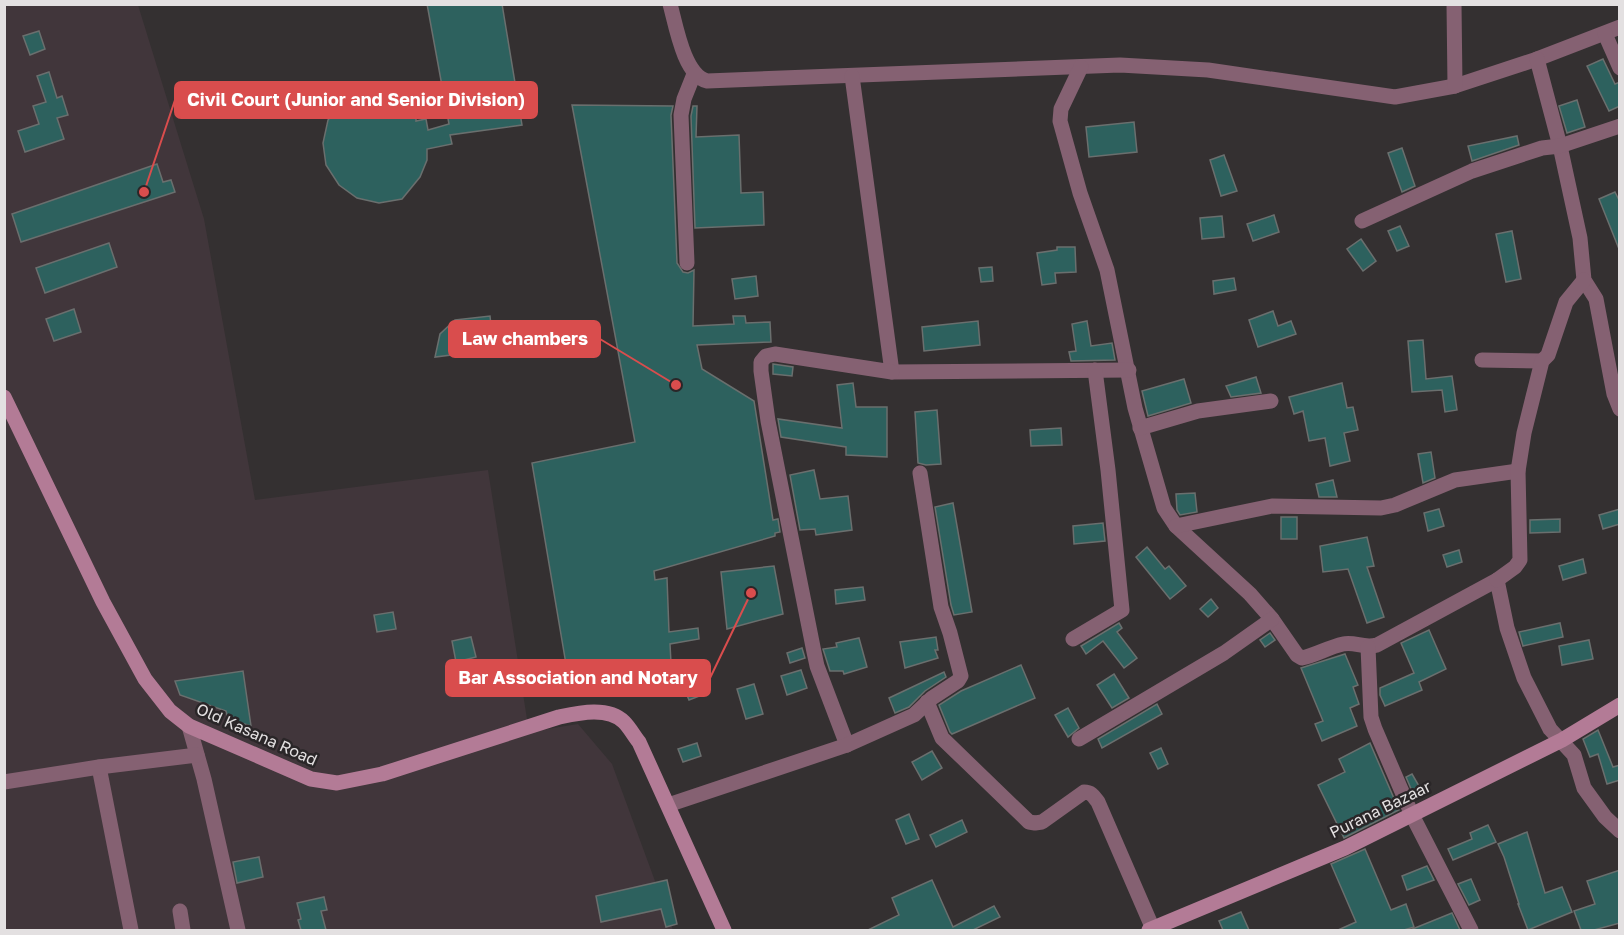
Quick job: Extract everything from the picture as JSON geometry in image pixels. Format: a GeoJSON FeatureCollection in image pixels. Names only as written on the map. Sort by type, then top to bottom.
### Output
{"type":"FeatureCollection","features":[{"type":"Feature","properties":{"kind":"street"},"geometry":{"type":"LineString","coordinates":[[670,4],[690,68],[700,80],[707,81],[1120,65],[1208,70],[1395,97],[1455,86],[1537,59],[1620,27]]}},
{"type":"Feature","properties":{"kind":"street"},"geometry":{"type":"LineString","coordinates":[[1454,4],[1455,86]]}},
{"type":"Feature","properties":{"kind":"street"},"geometry":{"type":"LineString","coordinates":[[1605,34],[1620,68]]}},
{"type":"Feature","properties":{"kind":"street"},"geometry":{"type":"LineString","coordinates":[[1537,59],[1560,146],[1580,238],[1584,280],[1596,299],[1614,394],[1620,409]]}},
{"type":"Feature","properties":{"kind":"street"},"geometry":{"type":"LineString","coordinates":[[1081,67],[1061,109],[1060,121],[1080,194],[1107,270],[1140,428],[1164,508],[1176,526],[1241,585],[1272,620],[1297,655],[1302,658],[1344,643],[1368,648],[1377,645],[1497,580],[1515,567],[1520,560],[1518,471],[1524,433],[1542,361],[1548,355],[1566,302],[1584,280]]}},
{"type":"Feature","properties":{"kind":"street"},"geometry":{"type":"LineString","coordinates":[[687,263],[681,115],[684,99],[694,74]]}},
{"type":"Feature","properties":{"kind":"street"},"geometry":{"type":"LineString","coordinates":[[852,76],[892,372]]}},
{"type":"Feature","properties":{"kind":"street"},"geometry":{"type":"LineString","coordinates":[[1362,221],[1472,171],[1620,126]]}},
{"type":"Feature","properties":{"kind":"street"},"geometry":{"type":"LineString","coordinates":[[847,745],[817,666],[768,421],[761,362],[766,356],[775,354],[892,372],[1129,370]]}},
{"type":"Feature","properties":{"kind":"street"},"geometry":{"type":"LineString","coordinates":[[1482,360],[1542,361]]}},
{"type":"Feature","properties":{"kind":"street"},"geometry":{"type":"LineString","coordinates":[[1073,639],[1122,610],[1107,460],[1095,370]]}},
{"type":"Feature","properties":{"kind":"street","name":"Old Kasana Road"},"geometry":{"type":"LineString","coordinates":[[4,397],[103,602],[145,679],[170,711],[189,726],[311,779],[337,783],[382,774],[559,717],[589,712],[612,715],[625,723],[639,742],[724,930]]}},
{"type":"Feature","properties":{"kind":"street"},"geometry":{"type":"LineString","coordinates":[[1140,428],[1198,411],[1271,401]]}},
{"type":"Feature","properties":{"kind":"street"},"geometry":{"type":"LineString","coordinates":[[1176,526],[1272,506],[1380,508],[1395,505],[1455,480],[1518,471]]}},
{"type":"Feature","properties":{"kind":"street"},"geometry":{"type":"LineString","coordinates":[[668,806],[847,745],[914,715],[927,702],[958,681],[961,676],[942,607],[920,473]]}},
{"type":"Feature","properties":{"kind":"street"},"geometry":{"type":"LineString","coordinates":[[1497,580],[1507,628],[1524,678],[1551,729],[1574,755],[1584,788],[1605,817],[1620,831]]}},
{"type":"Feature","properties":{"kind":"street"},"geometry":{"type":"LineString","coordinates":[[1080,739],[1224,653],[1272,620]]}},
{"type":"Feature","properties":{"kind":"street"},"geometry":{"type":"LineString","coordinates":[[1368,648],[1371,717],[1412,814],[1471,930]]}},
{"type":"Feature","properties":{"kind":"street"},"geometry":{"type":"LineString","coordinates":[[927,702],[942,738],[1029,822],[1035,824],[1042,822],[1084,792],[1093,795],[1098,802],[1151,930]]}},
{"type":"Feature","properties":{"kind":"street","name":"Purana Bazaar"},"geometry":{"type":"LineString","coordinates":[[1151,930],[1345,848],[1562,740],[1620,705]]}},
{"type":"Feature","properties":{"kind":"street"},"geometry":{"type":"LineString","coordinates":[[189,726],[238,930]]}},
{"type":"Feature","properties":{"kind":"street"},"geometry":{"type":"LineString","coordinates":[[4,782],[197,755]]}},
{"type":"Feature","properties":{"kind":"street"},"geometry":{"type":"LineString","coordinates":[[99,767],[131,930]]}},
{"type":"Feature","properties":{"kind":"street"},"geometry":{"type":"LineString","coordinates":[[180,911],[183,930]]}},
{"type":"Feature","properties":{"kind":"shaded area"},"geometry":{"type":"Polygon","coordinates":[[[5,5],[138,5],[204,219],[255,500],[488,470],[529,732],[578,724],[612,764],[673,930],[5,930],[5,5]]]}},
{"type":"Feature","properties":{"kind":"building"},"geometry":{"type":"Polygon","coordinates":[[[427,4],[502,4],[522,125],[450,135],[452,144],[427,149],[427,160],[420,177],[402,199],[379,203],[357,198],[339,185],[326,165],[323,143],[328,120],[341,102],[361,89],[384,86],[405,98],[416,109],[416,121],[426,119],[428,130],[449,124],[427,4]]]}},
{"type":"Feature","properties":{"kind":"building"},"geometry":{"type":"Polygon","coordinates":[[[39,31],[45,49],[30,55],[23,36],[39,31]]]}},
{"type":"Feature","properties":{"kind":"building"},"geometry":{"type":"Polygon","coordinates":[[[1603,59],[1615,84],[1620,82],[1620,106],[1609,111],[1587,66],[1603,59]]]}},
{"type":"Feature","properties":{"kind":"building"},"geometry":{"type":"Polygon","coordinates":[[[49,72],[57,98],[62,96],[68,115],[57,118],[64,139],[25,152],[18,131],[39,124],[33,106],[46,102],[37,76],[49,72]]]}},
{"type":"Feature","properties":{"kind":"building"},"geometry":{"type":"Polygon","coordinates":[[[1577,100],[1585,127],[1567,133],[1559,106],[1577,100]]]}},
{"type":"Feature","properties":{"kind":"building"},"geometry":{"type":"Polygon","coordinates":[[[572,105],[673,106],[671,115],[677,263],[683,272],[688,273],[694,270],[693,326],[734,324],[733,316],[745,316],[746,323],[770,322],[771,342],[697,345],[702,369],[754,401],[773,520],[778,519],[780,532],[775,533],[775,536],[654,571],[655,580],[667,578],[669,632],[698,628],[699,639],[670,644],[671,663],[568,676],[532,463],[635,442],[572,105]]]}},
{"type":"Feature","properties":{"kind":"building"},"geometry":{"type":"Polygon","coordinates":[[[693,106],[697,106],[696,137],[739,135],[741,193],[763,192],[764,225],[695,228],[691,116],[693,106]]]}},
{"type":"Feature","properties":{"kind":"building"},"geometry":{"type":"Polygon","coordinates":[[[1134,122],[1137,152],[1089,157],[1086,127],[1134,122]]]}},
{"type":"Feature","properties":{"kind":"building"},"geometry":{"type":"Polygon","coordinates":[[[1517,136],[1519,145],[1472,161],[1468,146],[1517,136]]]}},
{"type":"Feature","properties":{"kind":"building"},"geometry":{"type":"Polygon","coordinates":[[[1402,148],[1415,186],[1402,192],[1388,153],[1402,148]]]}},
{"type":"Feature","properties":{"kind":"building"},"geometry":{"type":"Polygon","coordinates":[[[1224,155],[1237,191],[1221,196],[1210,160],[1224,155]]]}},
{"type":"Feature","properties":{"kind":"building"},"geometry":{"type":"Polygon","coordinates":[[[157,164],[163,182],[171,180],[175,192],[21,242],[12,214],[157,164]]]}},
{"type":"Feature","properties":{"kind":"building"},"geometry":{"type":"Polygon","coordinates":[[[1615,192],[1620,202],[1619,249],[1599,199],[1615,192]]]}},
{"type":"Feature","properties":{"kind":"building"},"geometry":{"type":"Polygon","coordinates":[[[1274,215],[1279,232],[1253,241],[1247,224],[1274,215]]]}},
{"type":"Feature","properties":{"kind":"building"},"geometry":{"type":"Polygon","coordinates":[[[1222,216],[1224,237],[1202,239],[1200,218],[1222,216]]]}},
{"type":"Feature","properties":{"kind":"building"},"geometry":{"type":"Polygon","coordinates":[[[1400,226],[1409,246],[1397,251],[1388,231],[1400,226]]]}},
{"type":"Feature","properties":{"kind":"building"},"geometry":{"type":"Polygon","coordinates":[[[1512,231],[1521,279],[1506,282],[1496,234],[1512,231]]]}},
{"type":"Feature","properties":{"kind":"building"},"geometry":{"type":"Polygon","coordinates":[[[1361,239],[1376,261],[1363,271],[1347,249],[1361,239]]]}},
{"type":"Feature","properties":{"kind":"building"},"geometry":{"type":"Polygon","coordinates":[[[109,243],[117,267],[45,293],[36,268],[109,243]]]}},
{"type":"Feature","properties":{"kind":"building"},"geometry":{"type":"Polygon","coordinates":[[[1057,247],[1075,247],[1076,272],[1055,273],[1056,283],[1042,285],[1037,253],[1057,250],[1057,247]]]}},
{"type":"Feature","properties":{"kind":"building"},"geometry":{"type":"Polygon","coordinates":[[[992,267],[993,281],[981,282],[979,268],[992,267]]]}},
{"type":"Feature","properties":{"kind":"building"},"geometry":{"type":"Polygon","coordinates":[[[756,276],[758,296],[735,299],[732,279],[756,276]]]}},
{"type":"Feature","properties":{"kind":"building"},"geometry":{"type":"Polygon","coordinates":[[[1234,278],[1236,290],[1214,294],[1213,281],[1234,278]]]}},
{"type":"Feature","properties":{"kind":"building"},"geometry":{"type":"Polygon","coordinates":[[[74,309],[81,332],[54,341],[46,319],[74,309]]]}},
{"type":"Feature","properties":{"kind":"building"},"geometry":{"type":"Polygon","coordinates":[[[1273,311],[1278,326],[1291,321],[1296,334],[1258,347],[1249,320],[1273,311]]]}},
{"type":"Feature","properties":{"kind":"building"},"geometry":{"type":"Polygon","coordinates":[[[490,316],[493,344],[468,347],[467,353],[435,357],[440,334],[455,320],[490,316]]]}},
{"type":"Feature","properties":{"kind":"building"},"geometry":{"type":"Polygon","coordinates":[[[978,321],[980,345],[924,351],[922,327],[978,321]]]}},
{"type":"Feature","properties":{"kind":"building"},"geometry":{"type":"Polygon","coordinates":[[[1087,321],[1091,346],[1112,343],[1115,360],[1071,361],[1069,352],[1076,351],[1072,324],[1087,321]]]}},
{"type":"Feature","properties":{"kind":"building"},"geometry":{"type":"Polygon","coordinates":[[[1423,340],[1426,379],[1452,376],[1457,410],[1445,412],[1442,390],[1412,392],[1408,341],[1423,340]]]}},
{"type":"Feature","properties":{"kind":"building"},"geometry":{"type":"Polygon","coordinates":[[[773,364],[793,367],[792,376],[773,374],[773,364]]]}},
{"type":"Feature","properties":{"kind":"building"},"geometry":{"type":"Polygon","coordinates":[[[1256,377],[1261,393],[1231,397],[1226,386],[1256,377]]]}},
{"type":"Feature","properties":{"kind":"building"},"geometry":{"type":"Polygon","coordinates":[[[1184,379],[1191,403],[1148,416],[1142,391],[1184,379]]]}},
{"type":"Feature","properties":{"kind":"building"},"geometry":{"type":"Polygon","coordinates":[[[853,383],[856,407],[887,407],[887,457],[846,455],[846,447],[781,437],[778,419],[842,428],[837,385],[853,383]]]}},
{"type":"Feature","properties":{"kind":"building"},"geometry":{"type":"Polygon","coordinates":[[[1342,383],[1347,408],[1353,407],[1358,430],[1344,433],[1350,461],[1330,466],[1325,438],[1309,441],[1303,411],[1294,414],[1289,397],[1342,383]]]}},
{"type":"Feature","properties":{"kind":"building"},"geometry":{"type":"Polygon","coordinates":[[[937,410],[941,464],[918,463],[915,412],[937,410]]]}},
{"type":"Feature","properties":{"kind":"building"},"geometry":{"type":"Polygon","coordinates":[[[1061,428],[1062,445],[1031,446],[1030,430],[1061,428]]]}},
{"type":"Feature","properties":{"kind":"building"},"geometry":{"type":"Polygon","coordinates":[[[1431,452],[1435,478],[1423,483],[1418,454],[1431,452]]]}},
{"type":"Feature","properties":{"kind":"building"},"geometry":{"type":"Polygon","coordinates":[[[814,470],[820,499],[848,496],[852,530],[816,535],[815,529],[800,530],[790,475],[814,470]]]}},
{"type":"Feature","properties":{"kind":"building"},"geometry":{"type":"Polygon","coordinates":[[[1333,480],[1337,497],[1319,497],[1316,484],[1333,480]]]}},
{"type":"Feature","properties":{"kind":"building"},"geometry":{"type":"Polygon","coordinates":[[[1195,493],[1197,512],[1180,515],[1177,510],[1176,494],[1195,493]]]}},
{"type":"Feature","properties":{"kind":"building"},"geometry":{"type":"Polygon","coordinates":[[[953,503],[972,612],[954,615],[935,507],[953,503]]]}},
{"type":"Feature","properties":{"kind":"building"},"geometry":{"type":"Polygon","coordinates":[[[1439,509],[1444,526],[1428,531],[1424,513],[1439,509]]]}},
{"type":"Feature","properties":{"kind":"building"},"geometry":{"type":"Polygon","coordinates":[[[1620,509],[1620,524],[1603,529],[1599,515],[1620,509]]]}},
{"type":"Feature","properties":{"kind":"building"},"geometry":{"type":"Polygon","coordinates":[[[1281,517],[1297,517],[1297,539],[1281,539],[1281,517]]]}},
{"type":"Feature","properties":{"kind":"building"},"geometry":{"type":"Polygon","coordinates":[[[1560,519],[1560,532],[1530,533],[1530,520],[1560,519]]]}},
{"type":"Feature","properties":{"kind":"building"},"geometry":{"type":"Polygon","coordinates":[[[1103,523],[1105,541],[1074,544],[1073,526],[1103,523]]]}},
{"type":"Feature","properties":{"kind":"building"},"geometry":{"type":"Polygon","coordinates":[[[1367,537],[1374,566],[1367,567],[1384,617],[1367,623],[1348,569],[1323,572],[1320,546],[1367,537]]]}},
{"type":"Feature","properties":{"kind":"building"},"geometry":{"type":"Polygon","coordinates":[[[1147,547],[1165,569],[1169,566],[1186,586],[1170,599],[1136,557],[1147,547]]]}},
{"type":"Feature","properties":{"kind":"building"},"geometry":{"type":"Polygon","coordinates":[[[1459,550],[1462,562],[1447,567],[1443,555],[1459,550]]]}},
{"type":"Feature","properties":{"kind":"building"},"geometry":{"type":"Polygon","coordinates":[[[1583,559],[1586,573],[1563,580],[1559,566],[1583,559]]]}},
{"type":"Feature","properties":{"kind":"building"},"geometry":{"type":"Polygon","coordinates":[[[774,566],[783,614],[727,629],[721,572],[774,566]]]}},
{"type":"Feature","properties":{"kind":"building"},"geometry":{"type":"Polygon","coordinates":[[[863,587],[865,600],[836,604],[835,590],[863,587]]]}},
{"type":"Feature","properties":{"kind":"building"},"geometry":{"type":"Polygon","coordinates":[[[1211,599],[1218,608],[1208,617],[1200,609],[1211,599]]]}},
{"type":"Feature","properties":{"kind":"building"},"geometry":{"type":"Polygon","coordinates":[[[393,612],[396,629],[377,632],[374,615],[393,612]]]}},
{"type":"Feature","properties":{"kind":"building"},"geometry":{"type":"Polygon","coordinates":[[[1119,623],[1122,628],[1117,632],[1137,658],[1124,668],[1103,641],[1086,654],[1081,646],[1119,623]]]}},
{"type":"Feature","properties":{"kind":"building"},"geometry":{"type":"Polygon","coordinates":[[[1560,623],[1563,637],[1523,646],[1519,632],[1560,623]]]}},
{"type":"Feature","properties":{"kind":"building"},"geometry":{"type":"Polygon","coordinates":[[[1429,630],[1446,669],[1419,682],[1422,690],[1385,706],[1380,695],[1380,688],[1414,673],[1401,643],[1429,630]]]}},
{"type":"Feature","properties":{"kind":"building"},"geometry":{"type":"Polygon","coordinates":[[[1270,633],[1275,640],[1265,647],[1260,640],[1270,633]]]}},
{"type":"Feature","properties":{"kind":"building"},"geometry":{"type":"Polygon","coordinates":[[[471,637],[476,657],[456,662],[452,641],[471,637]]]}},
{"type":"Feature","properties":{"kind":"building"},"geometry":{"type":"Polygon","coordinates":[[[936,637],[938,650],[935,650],[938,658],[905,668],[900,642],[936,637]]]}},
{"type":"Feature","properties":{"kind":"building"},"geometry":{"type":"Polygon","coordinates":[[[859,638],[867,667],[844,674],[843,671],[830,671],[823,649],[837,647],[836,643],[859,638]]]}},
{"type":"Feature","properties":{"kind":"building"},"geometry":{"type":"Polygon","coordinates":[[[1589,640],[1593,659],[1562,665],[1559,646],[1589,640]]]}},
{"type":"Feature","properties":{"kind":"building"},"geometry":{"type":"Polygon","coordinates":[[[802,648],[805,658],[790,663],[787,653],[802,648]]]}},
{"type":"Feature","properties":{"kind":"building"},"geometry":{"type":"Polygon","coordinates":[[[1345,654],[1358,685],[1353,687],[1359,704],[1350,708],[1357,726],[1322,741],[1315,724],[1323,721],[1301,668],[1345,654]]]}},
{"type":"Feature","properties":{"kind":"building"},"geometry":{"type":"Polygon","coordinates":[[[694,660],[707,693],[689,700],[676,668],[694,660]]]}},
{"type":"Feature","properties":{"kind":"building"},"geometry":{"type":"Polygon","coordinates":[[[1021,665],[1035,698],[952,734],[950,732],[939,705],[961,691],[1021,665]]]}},
{"type":"Feature","properties":{"kind":"building"},"geometry":{"type":"Polygon","coordinates":[[[801,670],[807,688],[787,695],[781,676],[801,670]]]}},
{"type":"Feature","properties":{"kind":"building"},"geometry":{"type":"Polygon","coordinates":[[[243,671],[251,726],[228,719],[226,711],[180,695],[175,681],[243,671]]]}},
{"type":"Feature","properties":{"kind":"building"},"geometry":{"type":"Polygon","coordinates":[[[944,672],[946,677],[925,691],[909,707],[895,713],[889,698],[944,672]]]}},
{"type":"Feature","properties":{"kind":"building"},"geometry":{"type":"Polygon","coordinates":[[[1114,674],[1129,698],[1112,708],[1097,685],[1114,674]]]}},
{"type":"Feature","properties":{"kind":"building"},"geometry":{"type":"Polygon","coordinates":[[[754,684],[763,714],[746,719],[737,689],[754,684]]]}},
{"type":"Feature","properties":{"kind":"building"},"geometry":{"type":"Polygon","coordinates":[[[1157,704],[1162,714],[1102,748],[1098,739],[1157,704]]]}},
{"type":"Feature","properties":{"kind":"building"},"geometry":{"type":"Polygon","coordinates":[[[1068,708],[1079,728],[1068,737],[1055,715],[1068,708]]]}},
{"type":"Feature","properties":{"kind":"building"},"geometry":{"type":"Polygon","coordinates":[[[1598,730],[1613,767],[1620,765],[1620,780],[1607,784],[1598,754],[1590,757],[1583,739],[1598,730]]]}},
{"type":"Feature","properties":{"kind":"building"},"geometry":{"type":"Polygon","coordinates":[[[697,743],[701,756],[683,762],[678,749],[697,743]]]}},
{"type":"Feature","properties":{"kind":"building"},"geometry":{"type":"Polygon","coordinates":[[[1370,743],[1399,810],[1344,838],[1318,785],[1345,772],[1339,759],[1370,743]]]}},
{"type":"Feature","properties":{"kind":"building"},"geometry":{"type":"Polygon","coordinates":[[[1161,748],[1168,764],[1158,769],[1150,753],[1161,748]]]}},
{"type":"Feature","properties":{"kind":"building"},"geometry":{"type":"Polygon","coordinates":[[[932,751],[942,768],[922,780],[912,762],[932,751]]]}},
{"type":"Feature","properties":{"kind":"building"},"geometry":{"type":"Polygon","coordinates":[[[1412,774],[1419,786],[1412,791],[1406,777],[1412,774]]]}},
{"type":"Feature","properties":{"kind":"building"},"geometry":{"type":"Polygon","coordinates":[[[909,814],[919,839],[906,844],[896,820],[909,814]]]}},
{"type":"Feature","properties":{"kind":"building"},"geometry":{"type":"Polygon","coordinates":[[[962,820],[967,832],[936,847],[930,835],[962,820]]]}},
{"type":"Feature","properties":{"kind":"building"},"geometry":{"type":"Polygon","coordinates":[[[1488,825],[1496,842],[1453,860],[1448,849],[1472,839],[1470,833],[1488,825]]]}},
{"type":"Feature","properties":{"kind":"building"},"geometry":{"type":"Polygon","coordinates":[[[1527,832],[1545,893],[1562,887],[1572,912],[1528,930],[1498,844],[1527,832]]]}},
{"type":"Feature","properties":{"kind":"building"},"geometry":{"type":"Polygon","coordinates":[[[1365,849],[1391,910],[1406,904],[1414,927],[1404,930],[1338,930],[1356,922],[1331,864],[1365,849]]]}},
{"type":"Feature","properties":{"kind":"building"},"geometry":{"type":"Polygon","coordinates":[[[259,857],[263,877],[237,883],[233,862],[259,857]]]}},
{"type":"Feature","properties":{"kind":"building"},"geometry":{"type":"Polygon","coordinates":[[[1427,866],[1434,880],[1407,890],[1402,876],[1427,866]]]}},
{"type":"Feature","properties":{"kind":"building"},"geometry":{"type":"Polygon","coordinates":[[[1620,870],[1620,923],[1594,930],[1581,930],[1574,911],[1595,904],[1587,881],[1620,870]]]}},
{"type":"Feature","properties":{"kind":"building"},"geometry":{"type":"Polygon","coordinates":[[[1471,879],[1480,900],[1469,905],[1458,884],[1471,879]]]}},
{"type":"Feature","properties":{"kind":"building"},"geometry":{"type":"Polygon","coordinates":[[[667,880],[677,924],[666,927],[661,909],[601,922],[596,896],[667,880]]]}},
{"type":"Feature","properties":{"kind":"building"},"geometry":{"type":"Polygon","coordinates":[[[932,880],[953,927],[994,906],[1000,917],[973,930],[868,930],[899,915],[892,898],[932,880]]]}},
{"type":"Feature","properties":{"kind":"building"},"geometry":{"type":"Polygon","coordinates":[[[324,897],[327,910],[321,911],[326,930],[301,930],[297,903],[324,897]]]}},
{"type":"Feature","properties":{"kind":"building"},"geometry":{"type":"Polygon","coordinates":[[[1241,912],[1249,930],[1223,930],[1219,921],[1241,912]]]}},
{"type":"Feature","properties":{"kind":"building"},"geometry":{"type":"Polygon","coordinates":[[[1452,913],[1460,930],[1410,930],[1452,913]]]}},
{"type":"Feature","properties":{"kind":"place","name":"Civil Court (Junior and Senior Division)"},"geometry":{"type":"Point","coordinates":[144,192]}},
{"type":"Feature","properties":{"kind":"place","name":"Law chambers"},"geometry":{"type":"Point","coordinates":[676,385]}},
{"type":"Feature","properties":{"kind":"place","name":"Bar Association and Notary"},"geometry":{"type":"Point","coordinates":[751,593]}}]}
